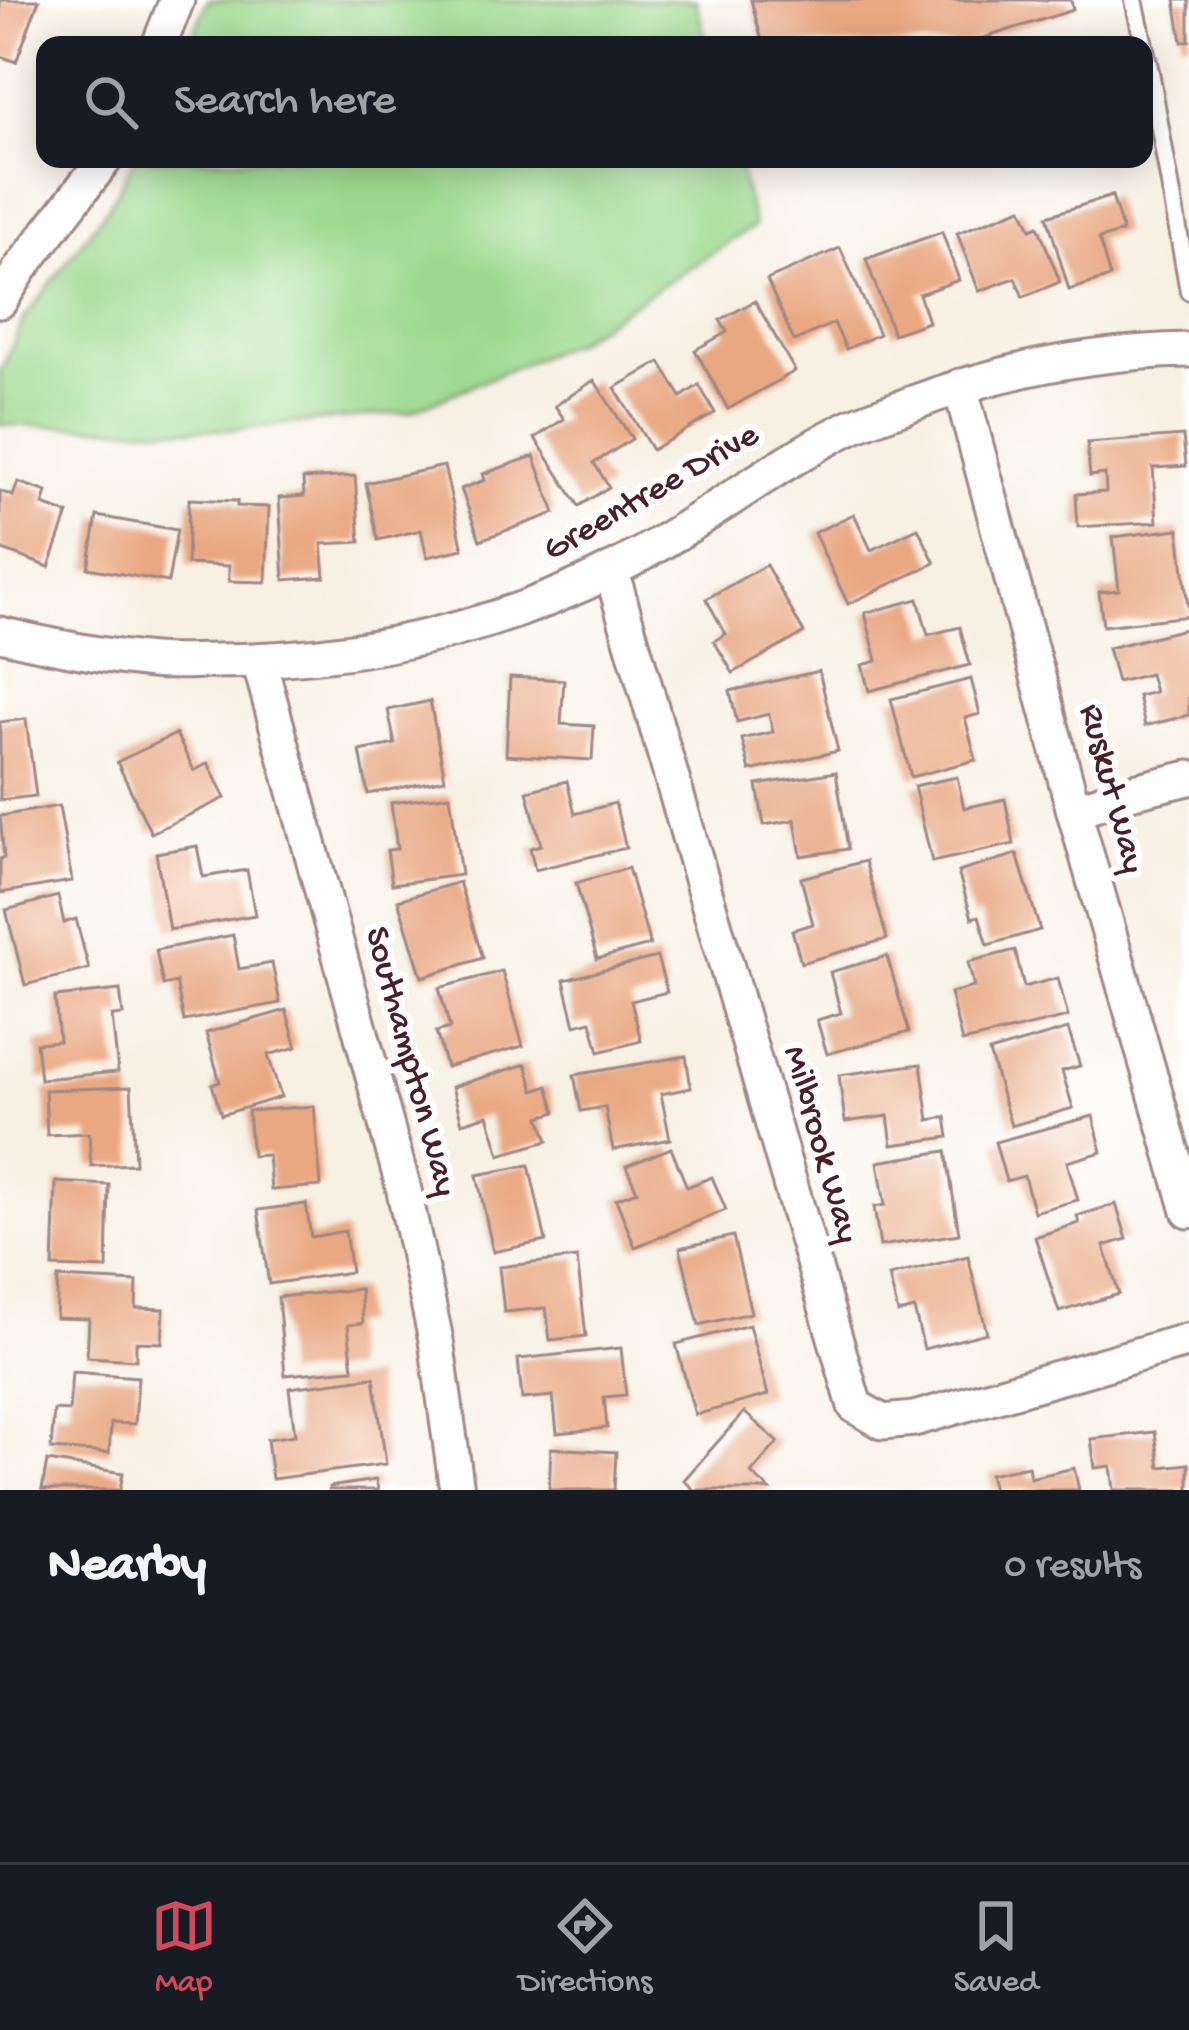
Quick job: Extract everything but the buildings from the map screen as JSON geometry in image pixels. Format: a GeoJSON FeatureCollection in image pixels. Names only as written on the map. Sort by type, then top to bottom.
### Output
{"type":"FeatureCollection","features":[{"type":"Feature","properties":{"kind":"street"},"geometry":{"type":"LineString","coordinates":[[163,36],[177,0]]}},
{"type":"Feature","properties":{"kind":"street"},"geometry":{"type":"LineString","coordinates":[[0,301],[98,168]]}},
{"type":"Feature","properties":{"kind":"street","name":"Greentree Drive"},"geometry":{"type":"LineString","coordinates":[[0,634],[66,650],[157,662],[259,661],[408,643],[532,605],[611,570],[705,518],[849,427],[1002,374],[1084,356],[1189,350]]}},
{"type":"Feature","properties":{"kind":"street","name":"Ruskut Way"},"geometry":{"type":"LineString","coordinates":[[960,386],[1074,811],[1189,1211]]}},
{"type":"Feature","properties":{"kind":"street","name":"Milbrook Way"},"geometry":{"type":"LineString","coordinates":[[611,570],[855,1406],[883,1422],[914,1419],[1189,1340]]}},
{"type":"Feature","properties":{"kind":"street","name":"Southampton Way"},"geometry":{"type":"LineString","coordinates":[[259,661],[403,1186],[436,1340],[457,1490]]}},
{"type":"Feature","properties":{"kind":"street"},"geometry":{"type":"LineString","coordinates":[[1074,811],[1189,778]]}},
{"type":"Feature","properties":{"kind":"lane"},"geometry":{"type":"LineString","coordinates":[[1134,0],[1142,36]]}},
{"type":"Feature","properties":{"kind":"lane"},"geometry":{"type":"LineString","coordinates":[[1153,89],[1189,291]]}},
{"type":"Feature","properties":{"kind":"green space"},"geometry":{"type":"Polygon","coordinates":[[[207,0],[696,0],[705,36],[193,36],[207,0]]]}},
{"type":"Feature","properties":{"kind":"green space"},"geometry":{"type":"Polygon","coordinates":[[[130,168],[739,168],[754,226],[572,343],[410,412],[229,430],[0,425],[0,373],[24,319],[108,207],[130,168]]]}}]}
